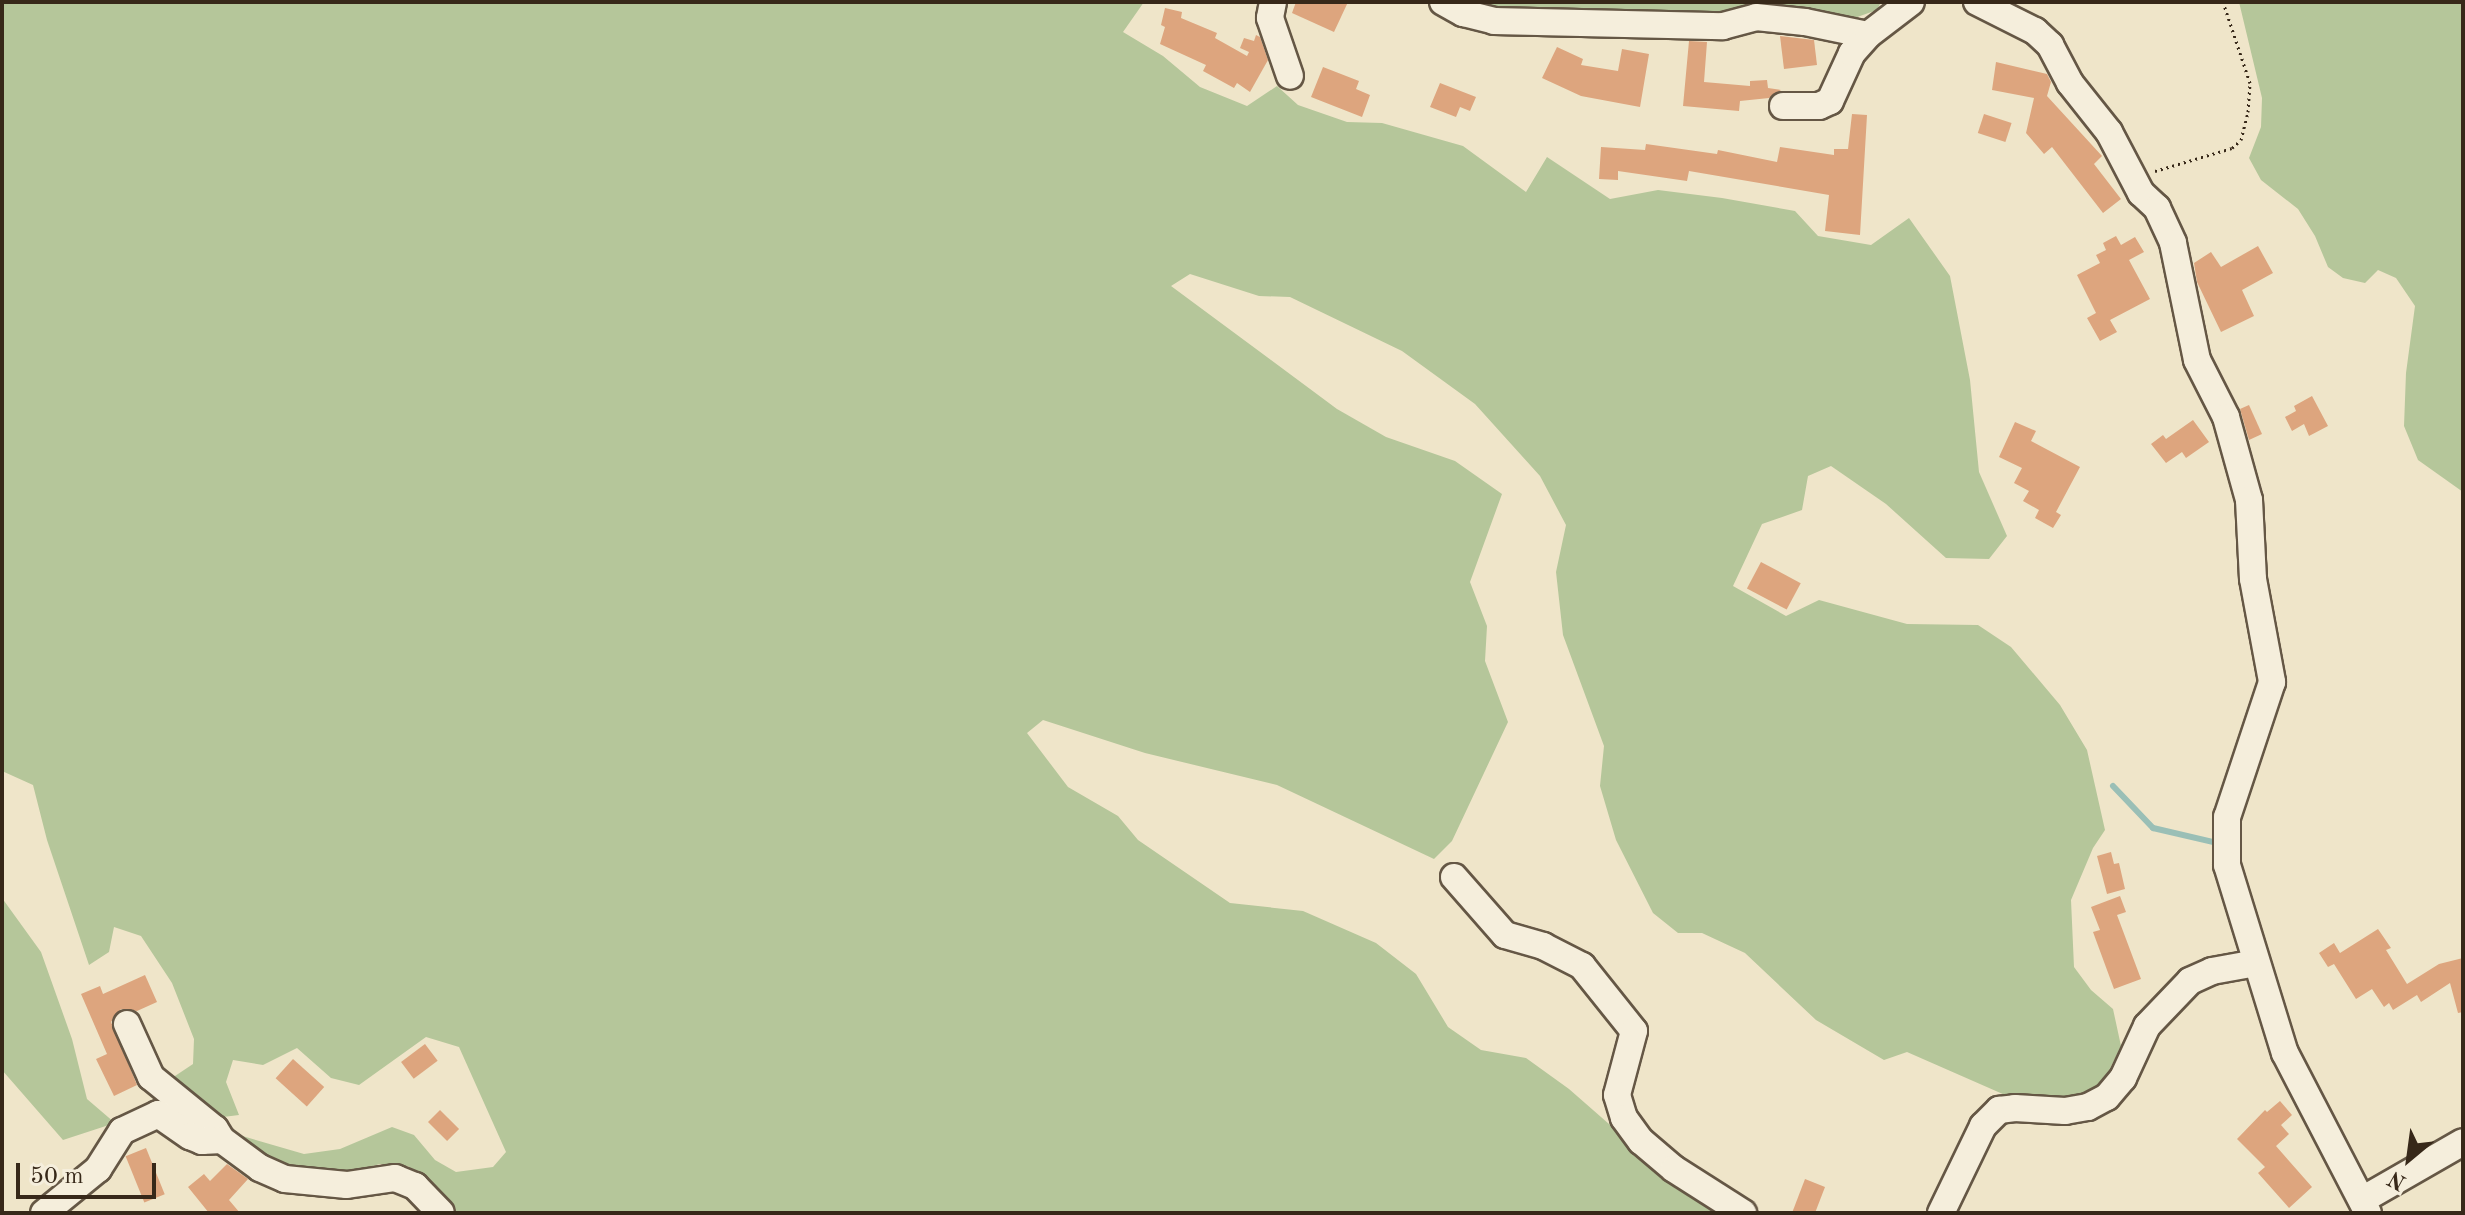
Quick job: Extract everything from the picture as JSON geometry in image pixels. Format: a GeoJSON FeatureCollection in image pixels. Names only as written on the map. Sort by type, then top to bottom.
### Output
{"type":"FeatureCollection","features":[{"type":"Feature","properties":{"kind":"street"},"geometry":{"type":"LineString","coordinates":[[1273,2],[1270,18],[1290,76]]}},
{"type":"Feature","properties":{"kind":"street"},"geometry":{"type":"LineString","coordinates":[[1443,2],[1463,13],[1494,21],[1723,26],[1756,17],[1805,22],[1868,35]]}},
{"type":"Feature","properties":{"kind":"street"},"geometry":{"type":"LineString","coordinates":[[1783,106],[1819,106],[1830,101],[1852,53],[1868,35],[1911,2]]}},
{"type":"Feature","properties":{"kind":"street"},"geometry":{"type":"LineString","coordinates":[[1977,2],[2035,31],[2050,45],[2070,83],[2109,132],[2134,181],[2168,226],[2188,304],[2197,360],[2226,417],[2249,500],[2253,579],[2272,682],[2227,817],[2224,848],[2285,1053],[2365,1206],[2463,1142]]}},
{"type":"Feature","properties":{"kind":"street"},"geometry":{"type":"LineString","coordinates":[[1454,877],[1505,935],[1543,946],[1582,966],[1634,1031],[1617,1095],[1624,1118],[1641,1141],[1674,1169],[1743,1213]]}},
{"type":"Feature","properties":{"kind":"street"},"geometry":{"type":"LineString","coordinates":[[1941,1213],[1983,1126],[1999,1110],[2065,1111],[2088,1107],[2107,1097],[2123,1078],[2147,1026],[2190,981],[2212,971],[2256,963]]}},
{"type":"Feature","properties":{"kind":"street"},"geometry":{"type":"LineString","coordinates":[[127,1024],[151,1077],[215,1129],[222,1140],[260,1168],[285,1179],[347,1185],[395,1178],[415,1186],[441,1213]]}},
{"type":"Feature","properties":{"kind":"street"},"geometry":{"type":"LineString","coordinates":[[44,1213],[98,1169],[122,1131],[148,1116],[158,1114],[171,1120],[190,1136],[202,1141],[222,1140]]}},
{"type":"Feature","properties":{"kind":"path"},"geometry":{"type":"LineString","coordinates":[[2134,181],[2175,162],[2232,148],[2241,140],[2248,112],[2250,83],[2223,2]]}},
{"type":"Feature","properties":{"kind":"green space"},"geometry":{"type":"Polygon","coordinates":[[[2,2],[1144,2],[1123,32],[1163,56],[1200,87],[1247,106],[1277,86],[1298,105],[1347,122],[1382,123],[1463,146],[1526,192],[1547,157],[1610,199],[1658,190],[1722,198],[1795,211],[1818,236],[1871,245],[1909,218],[1950,276],[1970,380],[1979,472],[2007,536],[1989,559],[1946,558],[1886,504],[1831,466],[1808,476],[1802,510],[1762,524],[1733,586],[1786,616],[1819,600],[1907,624],[1978,625],[2011,647],[2060,705],[2087,750],[2105,830],[2093,848],[2071,900],[2074,967],[2091,990],[2113,1009],[2121,1046],[2104,1081],[2072,1101],[2021,1102],[1907,1052],[1884,1060],[1816,1020],[1745,953],[1702,933],[1678,933],[1653,913],[1616,840],[1600,786],[1604,746],[1563,635],[1556,572],[1566,525],[1540,476],[1475,404],[1402,351],[1290,297],[1259,296],[1190,274],[1171,286],[1337,409],[1386,437],[1455,461],[1502,494],[1470,582],[1487,626],[1485,661],[1508,722],[1452,841],[1434,859],[1277,785],[1145,753],[1043,720],[1027,733],[1068,787],[1118,816],[1138,840],[1230,903],[1303,911],[1376,943],[1416,974],[1448,1027],[1481,1050],[1526,1058],[1569,1089],[1681,1187],[1719,1213],[456,1213],[408,1166],[380,1164],[342,1174],[305,1176],[266,1158],[239,1135],[304,1154],[340,1149],[392,1127],[414,1135],[435,1160],[456,1172],[493,1167],[506,1152],[459,1047],[426,1037],[359,1085],[331,1078],[297,1048],[263,1065],[233,1060],[226,1082],[239,1115],[215,1118],[169,1080],[193,1064],[194,1039],[172,983],[141,936],[114,927],[109,952],[89,965],[47,840],[33,785],[2,771],[2,2]]]}},
{"type":"Feature","properties":{"kind":"green space"},"geometry":{"type":"Polygon","coordinates":[[[1441,2],[1881,2],[1877,10],[1846,21],[1780,9],[1708,13],[1478,14],[1441,2]]]}},
{"type":"Feature","properties":{"kind":"green space"},"geometry":{"type":"Polygon","coordinates":[[[2239,2],[2463,2],[2463,492],[2418,460],[2404,426],[2406,373],[2415,306],[2396,278],[2378,270],[2365,283],[2343,278],[2328,267],[2315,236],[2298,209],[2261,180],[2249,158],[2261,127],[2262,98],[2239,2]]]}},
{"type":"Feature","properties":{"kind":"green space"},"geometry":{"type":"Polygon","coordinates":[[[2,898],[41,952],[72,1039],[87,1099],[115,1123],[63,1140],[2,1070],[2,898]]]}},
{"type":"Feature","properties":{"kind":"building"},"geometry":{"type":"Polygon","coordinates":[[[1296,2],[1348,2],[1334,32],[1292,13],[1296,2]]]}},
{"type":"Feature","properties":{"kind":"building"},"geometry":{"type":"Polygon","coordinates":[[[1165,8],[1182,12],[1181,18],[1217,33],[1215,38],[1247,56],[1249,52],[1240,48],[1244,38],[1254,41],[1256,35],[1260,37],[1268,60],[1250,92],[1237,83],[1234,88],[1203,71],[1206,65],[1160,44],[1165,27],[1161,25],[1165,8]]]}},
{"type":"Feature","properties":{"kind":"building"},"geometry":{"type":"Polygon","coordinates":[[[1780,36],[1814,40],[1817,65],[1784,69],[1780,36]]]}},
{"type":"Feature","properties":{"kind":"building"},"geometry":{"type":"Polygon","coordinates":[[[1689,41],[1707,42],[1704,82],[1750,86],[1750,81],[1767,80],[1768,88],[1781,90],[1769,98],[1740,101],[1739,111],[1683,106],[1689,41]]]}},
{"type":"Feature","properties":{"kind":"building"},"geometry":{"type":"Polygon","coordinates":[[[1557,47],[1583,59],[1581,65],[1618,71],[1622,49],[1649,54],[1640,107],[1581,96],[1542,78],[1557,47]]]}},
{"type":"Feature","properties":{"kind":"building"},"geometry":{"type":"Polygon","coordinates":[[[1996,62],[2047,74],[2051,82],[2047,96],[2102,156],[2094,164],[2121,199],[2103,213],[2052,147],[2044,154],[2026,133],[2034,98],[1992,90],[1996,62]]]}},
{"type":"Feature","properties":{"kind":"building"},"geometry":{"type":"Polygon","coordinates":[[[1323,67],[1359,81],[1356,89],[1370,95],[1362,117],[1311,97],[1323,67]]]}},
{"type":"Feature","properties":{"kind":"building"},"geometry":{"type":"Polygon","coordinates":[[[1440,83],[1476,97],[1470,111],[1460,107],[1456,117],[1430,107],[1440,83]]]}},
{"type":"Feature","properties":{"kind":"building"},"geometry":{"type":"Polygon","coordinates":[[[1852,114],[1867,115],[1860,235],[1825,231],[1829,195],[1689,171],[1687,181],[1618,171],[1618,180],[1599,179],[1601,147],[1645,150],[1646,144],[1717,154],[1718,150],[1777,162],[1780,147],[1834,155],[1834,149],[1848,149],[1852,114]]]}},
{"type":"Feature","properties":{"kind":"building"},"geometry":{"type":"Polygon","coordinates":[[[1984,114],[2012,123],[2005,142],[1978,133],[1984,114]]]}},
{"type":"Feature","properties":{"kind":"building"},"geometry":{"type":"Polygon","coordinates":[[[2116,236],[2121,245],[2135,237],[2144,252],[2129,260],[2150,299],[2110,320],[2117,332],[2100,341],[2087,318],[2096,313],[2077,275],[2100,263],[2096,255],[2106,250],[2103,243],[2116,236]]]}},
{"type":"Feature","properties":{"kind":"building"},"geometry":{"type":"Polygon","coordinates":[[[2258,246],[2273,273],[2242,290],[2254,316],[2221,332],[2197,282],[2194,263],[2211,252],[2221,267],[2258,246]]]}},
{"type":"Feature","properties":{"kind":"building"},"geometry":{"type":"Polygon","coordinates":[[[2312,396],[2328,426],[2309,436],[2304,424],[2292,431],[2285,417],[2296,411],[2294,406],[2312,396]]]}},
{"type":"Feature","properties":{"kind":"building"},"geometry":{"type":"Polygon","coordinates":[[[2249,405],[2262,434],[2249,440],[2240,409],[2249,405]]]}},
{"type":"Feature","properties":{"kind":"building"},"geometry":{"type":"Polygon","coordinates":[[[2193,420],[2209,442],[2186,458],[2182,452],[2166,463],[2151,444],[2163,435],[2166,439],[2193,420]]]}},
{"type":"Feature","properties":{"kind":"building"},"geometry":{"type":"Polygon","coordinates":[[[2015,422],[2036,431],[2031,441],[2080,467],[2056,512],[2061,515],[2053,528],[2035,518],[2039,510],[2023,501],[2029,491],[2014,483],[2022,468],[1999,457],[2015,422]]]}},
{"type":"Feature","properties":{"kind":"building"},"geometry":{"type":"Polygon","coordinates":[[[1761,562],[1801,583],[1787,610],[1747,588],[1761,562]]]}},
{"type":"Feature","properties":{"kind":"building"},"geometry":{"type":"Polygon","coordinates":[[[2111,852],[2114,864],[2119,863],[2125,889],[2107,894],[2097,856],[2111,852]]]}},
{"type":"Feature","properties":{"kind":"building"},"geometry":{"type":"Polygon","coordinates":[[[2120,896],[2126,912],[2117,915],[2141,979],[2114,989],[2093,932],[2100,930],[2091,907],[2120,896]]]}},
{"type":"Feature","properties":{"kind":"building"},"geometry":{"type":"Polygon","coordinates":[[[2378,929],[2391,948],[2386,950],[2407,984],[2439,964],[2463,958],[2463,1012],[2458,1013],[2450,983],[2421,1002],[2417,995],[2393,1010],[2389,1003],[2384,1007],[2372,989],[2356,999],[2334,964],[2328,967],[2319,953],[2334,943],[2340,953],[2378,929]]]}},
{"type":"Feature","properties":{"kind":"building"},"geometry":{"type":"Polygon","coordinates":[[[145,975],[157,1002],[137,1011],[121,1009],[111,1022],[137,1085],[114,1096],[96,1059],[107,1054],[81,994],[100,986],[103,994],[145,975]]]}},
{"type":"Feature","properties":{"kind":"building"},"geometry":{"type":"Polygon","coordinates":[[[425,1044],[438,1061],[414,1079],[401,1062],[425,1044]]]}},
{"type":"Feature","properties":{"kind":"building"},"geometry":{"type":"Polygon","coordinates":[[[293,1059],[324,1087],[307,1106],[276,1078],[293,1059]]]}},
{"type":"Feature","properties":{"kind":"building"},"geometry":{"type":"Polygon","coordinates":[[[2280,1101],[2292,1115],[2281,1125],[2289,1134],[2276,1146],[2312,1187],[2289,1208],[2258,1173],[2265,1167],[2237,1139],[2265,1110],[2267,1112],[2280,1101]]]}},
{"type":"Feature","properties":{"kind":"building"},"geometry":{"type":"Polygon","coordinates":[[[440,1110],[459,1129],[447,1141],[428,1122],[440,1110]]]}},
{"type":"Feature","properties":{"kind":"building"},"geometry":{"type":"Polygon","coordinates":[[[146,1148],[165,1194],[144,1203],[126,1156],[146,1148]]]}},
{"type":"Feature","properties":{"kind":"building"},"geometry":{"type":"Polygon","coordinates":[[[227,1164],[248,1179],[229,1200],[240,1213],[209,1213],[188,1187],[204,1174],[210,1181],[227,1164]]]}},
{"type":"Feature","properties":{"kind":"building"},"geometry":{"type":"Polygon","coordinates":[[[1805,1179],[1825,1187],[1815,1213],[1792,1213],[1805,1179]]]}},
{"type":"Feature","properties":{"kind":"waterway"},"geometry":{"type":"LineString","coordinates":[[2113,786],[2153,828],[2222,844]]}}]}
